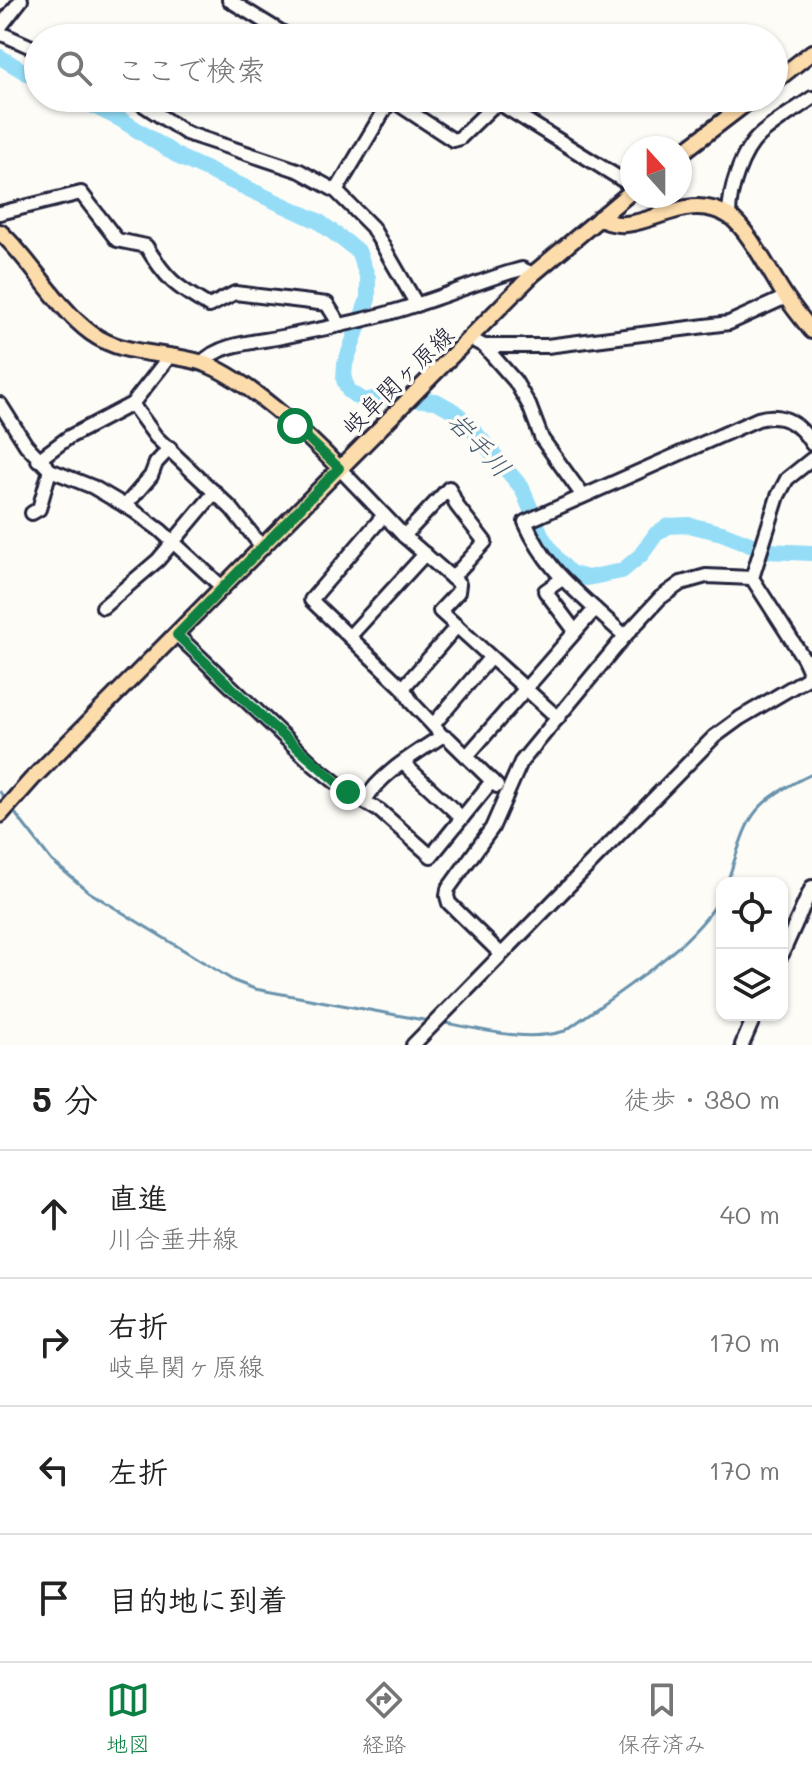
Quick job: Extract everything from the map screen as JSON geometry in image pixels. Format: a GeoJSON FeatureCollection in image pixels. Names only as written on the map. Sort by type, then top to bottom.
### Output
{"type":"FeatureCollection","features":[{"type":"Feature","properties":{"kind":"main road"},"geometry":{"type":"LineString","coordinates":[[788,71],[812,52]]}},
{"type":"Feature","properties":{"kind":"main road"},"geometry":{"type":"LineString","coordinates":[[692,145],[735,112]]}},
{"type":"Feature","properties":{"kind":"main road","name":"岐阜関ヶ原線"},"geometry":{"type":"LineString","coordinates":[[2,814],[339,468],[422,387],[478,342],[533,274],[620,200]]}},
{"type":"Feature","properties":{"kind":"main road"},"geometry":{"type":"LineString","coordinates":[[599,218],[608,224],[620,226],[680,207],[693,206],[729,216],[748,238],[812,331]]}},
{"type":"Feature","properties":{"kind":"main road"},"geometry":{"type":"LineString","coordinates":[[0,232],[91,333],[134,351],[202,363],[219,370],[303,433],[339,468]]}},
{"type":"Feature","properties":{"kind":"street"},"geometry":{"type":"LineString","coordinates":[[21,0],[0,30],[24,43]]}},
{"type":"Feature","properties":{"kind":"street"},"geometry":{"type":"LineString","coordinates":[[229,0],[268,24]]}},
{"type":"Feature","properties":{"kind":"street"},"geometry":{"type":"LineString","coordinates":[[729,216],[729,199],[745,156],[758,137],[812,98]]}},
{"type":"Feature","properties":{"kind":"street"},"geometry":{"type":"LineString","coordinates":[[154,112],[186,133],[300,171],[336,191],[372,227],[417,305]]}},
{"type":"Feature","properties":{"kind":"street"},"geometry":{"type":"LineString","coordinates":[[336,191],[382,112]]}},
{"type":"Feature","properties":{"kind":"street"},"geometry":{"type":"LineString","coordinates":[[410,112],[453,140],[460,138],[487,112]]}},
{"type":"Feature","properties":{"kind":"street"},"geometry":{"type":"LineString","coordinates":[[513,112],[620,181]]}},
{"type":"Feature","properties":{"kind":"street"},"geometry":{"type":"LineString","coordinates":[[0,213],[81,193],[117,240],[146,246],[162,273],[174,285],[209,306],[235,293],[327,304],[342,325]]}},
{"type":"Feature","properties":{"kind":"street"},"geometry":{"type":"LineString","coordinates":[[202,363],[209,355],[236,346],[368,319],[417,305],[501,274],[522,269],[533,274]]}},
{"type":"Feature","properties":{"kind":"street"},"geometry":{"type":"LineString","coordinates":[[478,342],[547,346],[729,323],[786,297]]}},
{"type":"Feature","properties":{"kind":"street"},"geometry":{"type":"LineString","coordinates":[[478,342],[515,381],[529,405],[542,439],[583,496]]}},
{"type":"Feature","properties":{"kind":"street"},"geometry":{"type":"LineString","coordinates":[[38,460],[69,437],[132,404],[169,357]]}},
{"type":"Feature","properties":{"kind":"street"},"geometry":{"type":"LineString","coordinates":[[0,404],[38,460],[50,470],[93,487],[125,506],[160,530],[222,587]]}},
{"type":"Feature","properties":{"kind":"street"},"geometry":{"type":"LineString","coordinates":[[132,404],[156,437],[215,492],[262,547]]}},
{"type":"Feature","properties":{"kind":"street"},"geometry":{"type":"LineString","coordinates":[[625,636],[562,579],[537,550],[525,522],[773,414],[787,418],[812,444]]}},
{"type":"Feature","properties":{"kind":"street"},"geometry":{"type":"LineString","coordinates":[[125,506],[170,448]]}},
{"type":"Feature","properties":{"kind":"street"},"geometry":{"type":"LineString","coordinates":[[413,1045],[714,737],[740,718],[810,678],[804,659],[752,578],[778,496],[787,479],[812,459]]}},
{"type":"Feature","properties":{"kind":"street"},"geometry":{"type":"LineString","coordinates":[[339,468],[404,536],[459,584],[458,592],[440,611],[558,718]]}},
{"type":"Feature","properties":{"kind":"street"},"geometry":{"type":"LineString","coordinates":[[32,513],[39,509],[50,470]]}},
{"type":"Feature","properties":{"kind":"street"},"geometry":{"type":"LineString","coordinates":[[404,536],[449,488],[457,506],[485,542],[452,578]]}},
{"type":"Feature","properties":{"kind":"street"},"geometry":{"type":"LineString","coordinates":[[103,607],[138,580],[215,492]]}},
{"type":"Feature","properties":{"kind":"street"},"geometry":{"type":"LineString","coordinates":[[384,515],[311,600],[403,688],[442,736],[449,739],[506,794]]}},
{"type":"Feature","properties":{"kind":"street"},"geometry":{"type":"LineString","coordinates":[[350,636],[425,554]]}},
{"type":"Feature","properties":{"kind":"street"},"geometry":{"type":"LineString","coordinates":[[501,954],[449,903],[447,896],[448,889],[488,835],[521,762],[660,598],[681,583],[706,576],[752,578]]}},
{"type":"Feature","properties":{"kind":"street"},"geometry":{"type":"LineString","coordinates":[[562,579],[545,591],[575,631]]}},
{"type":"Feature","properties":{"kind":"street"},"geometry":{"type":"LineString","coordinates":[[467,756],[595,609]]}},
{"type":"Feature","properties":{"kind":"street"},"geometry":{"type":"LineString","coordinates":[[403,688],[457,626]]}},
{"type":"Feature","properties":{"kind":"street"},"geometry":{"type":"LineString","coordinates":[[177,635],[315,766],[348,792],[380,811],[431,856],[492,781]]}},
{"type":"Feature","properties":{"kind":"street"},"geometry":{"type":"LineString","coordinates":[[433,725],[490,658]]}},
{"type":"Feature","properties":{"kind":"street"},"geometry":{"type":"LineString","coordinates":[[365,801],[370,791],[403,763],[442,736]]}},
{"type":"Feature","properties":{"kind":"street"},"geometry":{"type":"LineString","coordinates":[[403,763],[462,818]]}},
{"type":"Feature","properties":{"kind":"street"},"geometry":{"type":"LineString","coordinates":[[784,949],[812,887]]}},
{"type":"Feature","properties":{"kind":"street"},"geometry":{"type":"LineString","coordinates":[[742,1045],[752,1021]]}},
{"type":"Feature","properties":{"kind":"waterway","name":"岩手川"},"geometry":{"type":"LineString","coordinates":[[0,57],[24,72]]}},
{"type":"Feature","properties":{"kind":"waterway","name":"岩手川"},"geometry":{"type":"LineString","coordinates":[[106,112],[181,158],[318,221],[358,251],[368,278],[368,299],[345,364],[344,380],[349,391],[363,401],[383,397],[436,401],[454,411],[522,488],[542,537],[570,573],[587,578],[622,571],[641,555],[656,534],[668,526],[689,525],[722,533],[767,551],[812,553]]}},
{"type":"Feature","properties":{"kind":"waterway"},"geometry":{"type":"LineString","coordinates":[[729,877],[746,828],[761,805],[812,774]]}},
{"type":"Feature","properties":{"kind":"waterway"},"geometry":{"type":"LineString","coordinates":[[0,792],[7,802]]}},
{"type":"Feature","properties":{"kind":"waterway"},"geometry":{"type":"LineString","coordinates":[[11,808],[52,861],[89,892],[234,981],[255,989],[429,1021]]}},
{"type":"Feature","properties":{"kind":"waterway"},"geometry":{"type":"LineString","coordinates":[[440,1022],[519,1035],[565,1031],[672,952],[692,934],[716,904]]}},
{"type":"Feature","properties":{"kind":"route"},"geometry":{"type":"LineString","coordinates":[[295,426],[339,468],[177,635],[315,766],[348,792]]}}]}
